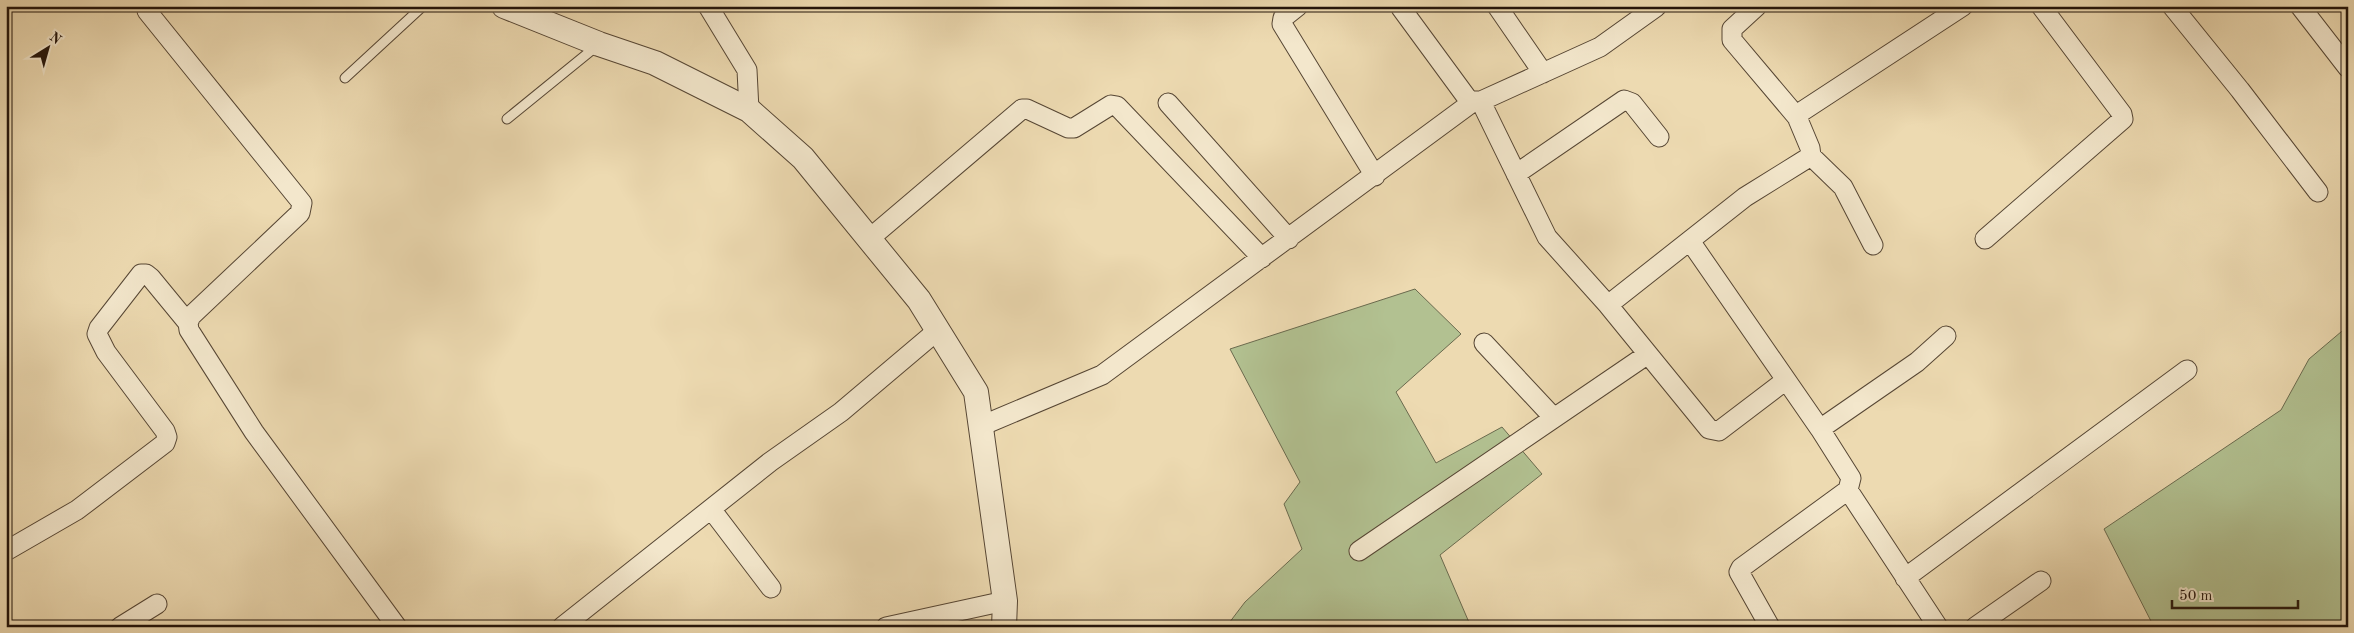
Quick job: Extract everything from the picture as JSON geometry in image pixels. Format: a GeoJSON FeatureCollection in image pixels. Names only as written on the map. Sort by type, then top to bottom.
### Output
{"type":"FeatureCollection","features":[{"type":"Feature","properties":{"kind":"street"},"geometry":{"type":"LineString","coordinates":[[504,6],[599,44],[655,63],[749,110],[803,158],[919,300],[976,392],[1005,601],[1004,627]]}},
{"type":"Feature","properties":{"kind":"street"},"geometry":{"type":"LineString","coordinates":[[708,6],[747,70],[749,110]]}},
{"type":"Feature","properties":{"kind":"street"},"geometry":{"type":"LineString","coordinates":[[1298,6],[1283,18],[1282,24],[1375,176]]}},
{"type":"Feature","properties":{"kind":"street"},"geometry":{"type":"LineString","coordinates":[[1497,6],[1543,73]]}},
{"type":"Feature","properties":{"kind":"street"},"geometry":{"type":"LineString","coordinates":[[1758,6],[1732,29],[1732,40],[1797,116],[1810,148],[1811,156],[1843,187],[1872,245]]}},
{"type":"Feature","properties":{"kind":"street"},"geometry":{"type":"LineString","coordinates":[[1797,116],[1963,6]]}},
{"type":"Feature","properties":{"kind":"street"},"geometry":{"type":"LineString","coordinates":[[1985,239],[2123,119],[2122,114],[2041,6]]}},
{"type":"Feature","properties":{"kind":"street"},"geometry":{"type":"LineString","coordinates":[[2172,6],[2240,90],[2318,192]]}},
{"type":"Feature","properties":{"kind":"street"},"geometry":{"type":"LineString","coordinates":[[2300,6],[2348,68]]}},
{"type":"Feature","properties":{"kind":"street"},"geometry":{"type":"LineString","coordinates":[[981,426],[1102,375],[1475,102],[1600,47],[1656,7]]}},
{"type":"Feature","properties":{"kind":"street"},"geometry":{"type":"LineString","coordinates":[[1401,8],[1475,102],[1516,174],[1547,237],[1608,305],[1709,429],[1714,432],[1719,431],[1786,380]]}},
{"type":"Feature","properties":{"kind":"street"},"geometry":{"type":"LineString","coordinates":[[147,11],[302,203],[300,213],[191,316],[188,323]]}},
{"type":"Feature","properties":{"kind":"street"},"geometry":{"type":"LineString","coordinates":[[1516,174],[1624,100],[1632,103],[1659,137]]}},
{"type":"Feature","properties":{"kind":"street"},"geometry":{"type":"LineString","coordinates":[[1168,103],[1289,238]]}},
{"type":"Feature","properties":{"kind":"street"},"geometry":{"type":"LineString","coordinates":[[869,239],[1022,109],[1027,109],[1068,128],[1074,128],[1111,105],[1117,106],[1262,258]]}},
{"type":"Feature","properties":{"kind":"street"},"geometry":{"type":"LineString","coordinates":[[1608,305],[1745,197],[1811,156]]}},
{"type":"Feature","properties":{"kind":"street"},"geometry":{"type":"LineString","coordinates":[[1690,241],[1820,429],[1851,478],[1848,490],[1741,568],[1739,572],[1770,627]]}},
{"type":"Feature","properties":{"kind":"street"},"geometry":{"type":"LineString","coordinates":[[6,551],[77,510],[165,443],[167,437],[165,431],[106,352],[97,334],[99,328],[141,274],[146,274],[188,323],[189,330],[254,432],[398,627]]}},
{"type":"Feature","properties":{"kind":"street"},"geometry":{"type":"LineString","coordinates":[[562,627],[770,462],[841,412],[938,330]]}},
{"type":"Feature","properties":{"kind":"street"},"geometry":{"type":"LineString","coordinates":[[1820,429],[1917,362],[1946,336]]}},
{"type":"Feature","properties":{"kind":"street"},"geometry":{"type":"LineString","coordinates":[[1484,343],[1554,418]]}},
{"type":"Feature","properties":{"kind":"street"},"geometry":{"type":"LineString","coordinates":[[1359,551],[1648,354]]}},
{"type":"Feature","properties":{"kind":"street"},"geometry":{"type":"LineString","coordinates":[[1905,578],[2187,370]]}},
{"type":"Feature","properties":{"kind":"street"},"geometry":{"type":"LineString","coordinates":[[1848,490],[1938,627]]}},
{"type":"Feature","properties":{"kind":"street"},"geometry":{"type":"LineString","coordinates":[[711,509],[771,588]]}},
{"type":"Feature","properties":{"kind":"street"},"geometry":{"type":"LineString","coordinates":[[1975,627],[2040,581]]}},
{"type":"Feature","properties":{"kind":"street"},"geometry":{"type":"LineString","coordinates":[[886,627],[1005,601]]}},
{"type":"Feature","properties":{"kind":"street"},"geometry":{"type":"LineString","coordinates":[[120,627],[157,604]]}},
{"type":"Feature","properties":{"kind":"lane"},"geometry":{"type":"LineString","coordinates":[[345,78],[423,6]]}},
{"type":"Feature","properties":{"kind":"lane"},"geometry":{"type":"LineString","coordinates":[[507,119],[599,44]]}},
{"type":"Feature","properties":{"kind":"green space"},"geometry":{"type":"Polygon","coordinates":[[[1415,289],[1461,334],[1396,392],[1436,463],[1502,427],[1542,474],[1440,555],[1471,627],[1226,627],[1245,602],[1302,549],[1284,504],[1300,482],[1230,349],[1415,289]]]}},
{"type":"Feature","properties":{"kind":"green space"},"geometry":{"type":"Polygon","coordinates":[[[2348,326],[2348,627],[2154,627],[2104,529],[2281,410],[2309,359],[2348,326]]]}}]}
